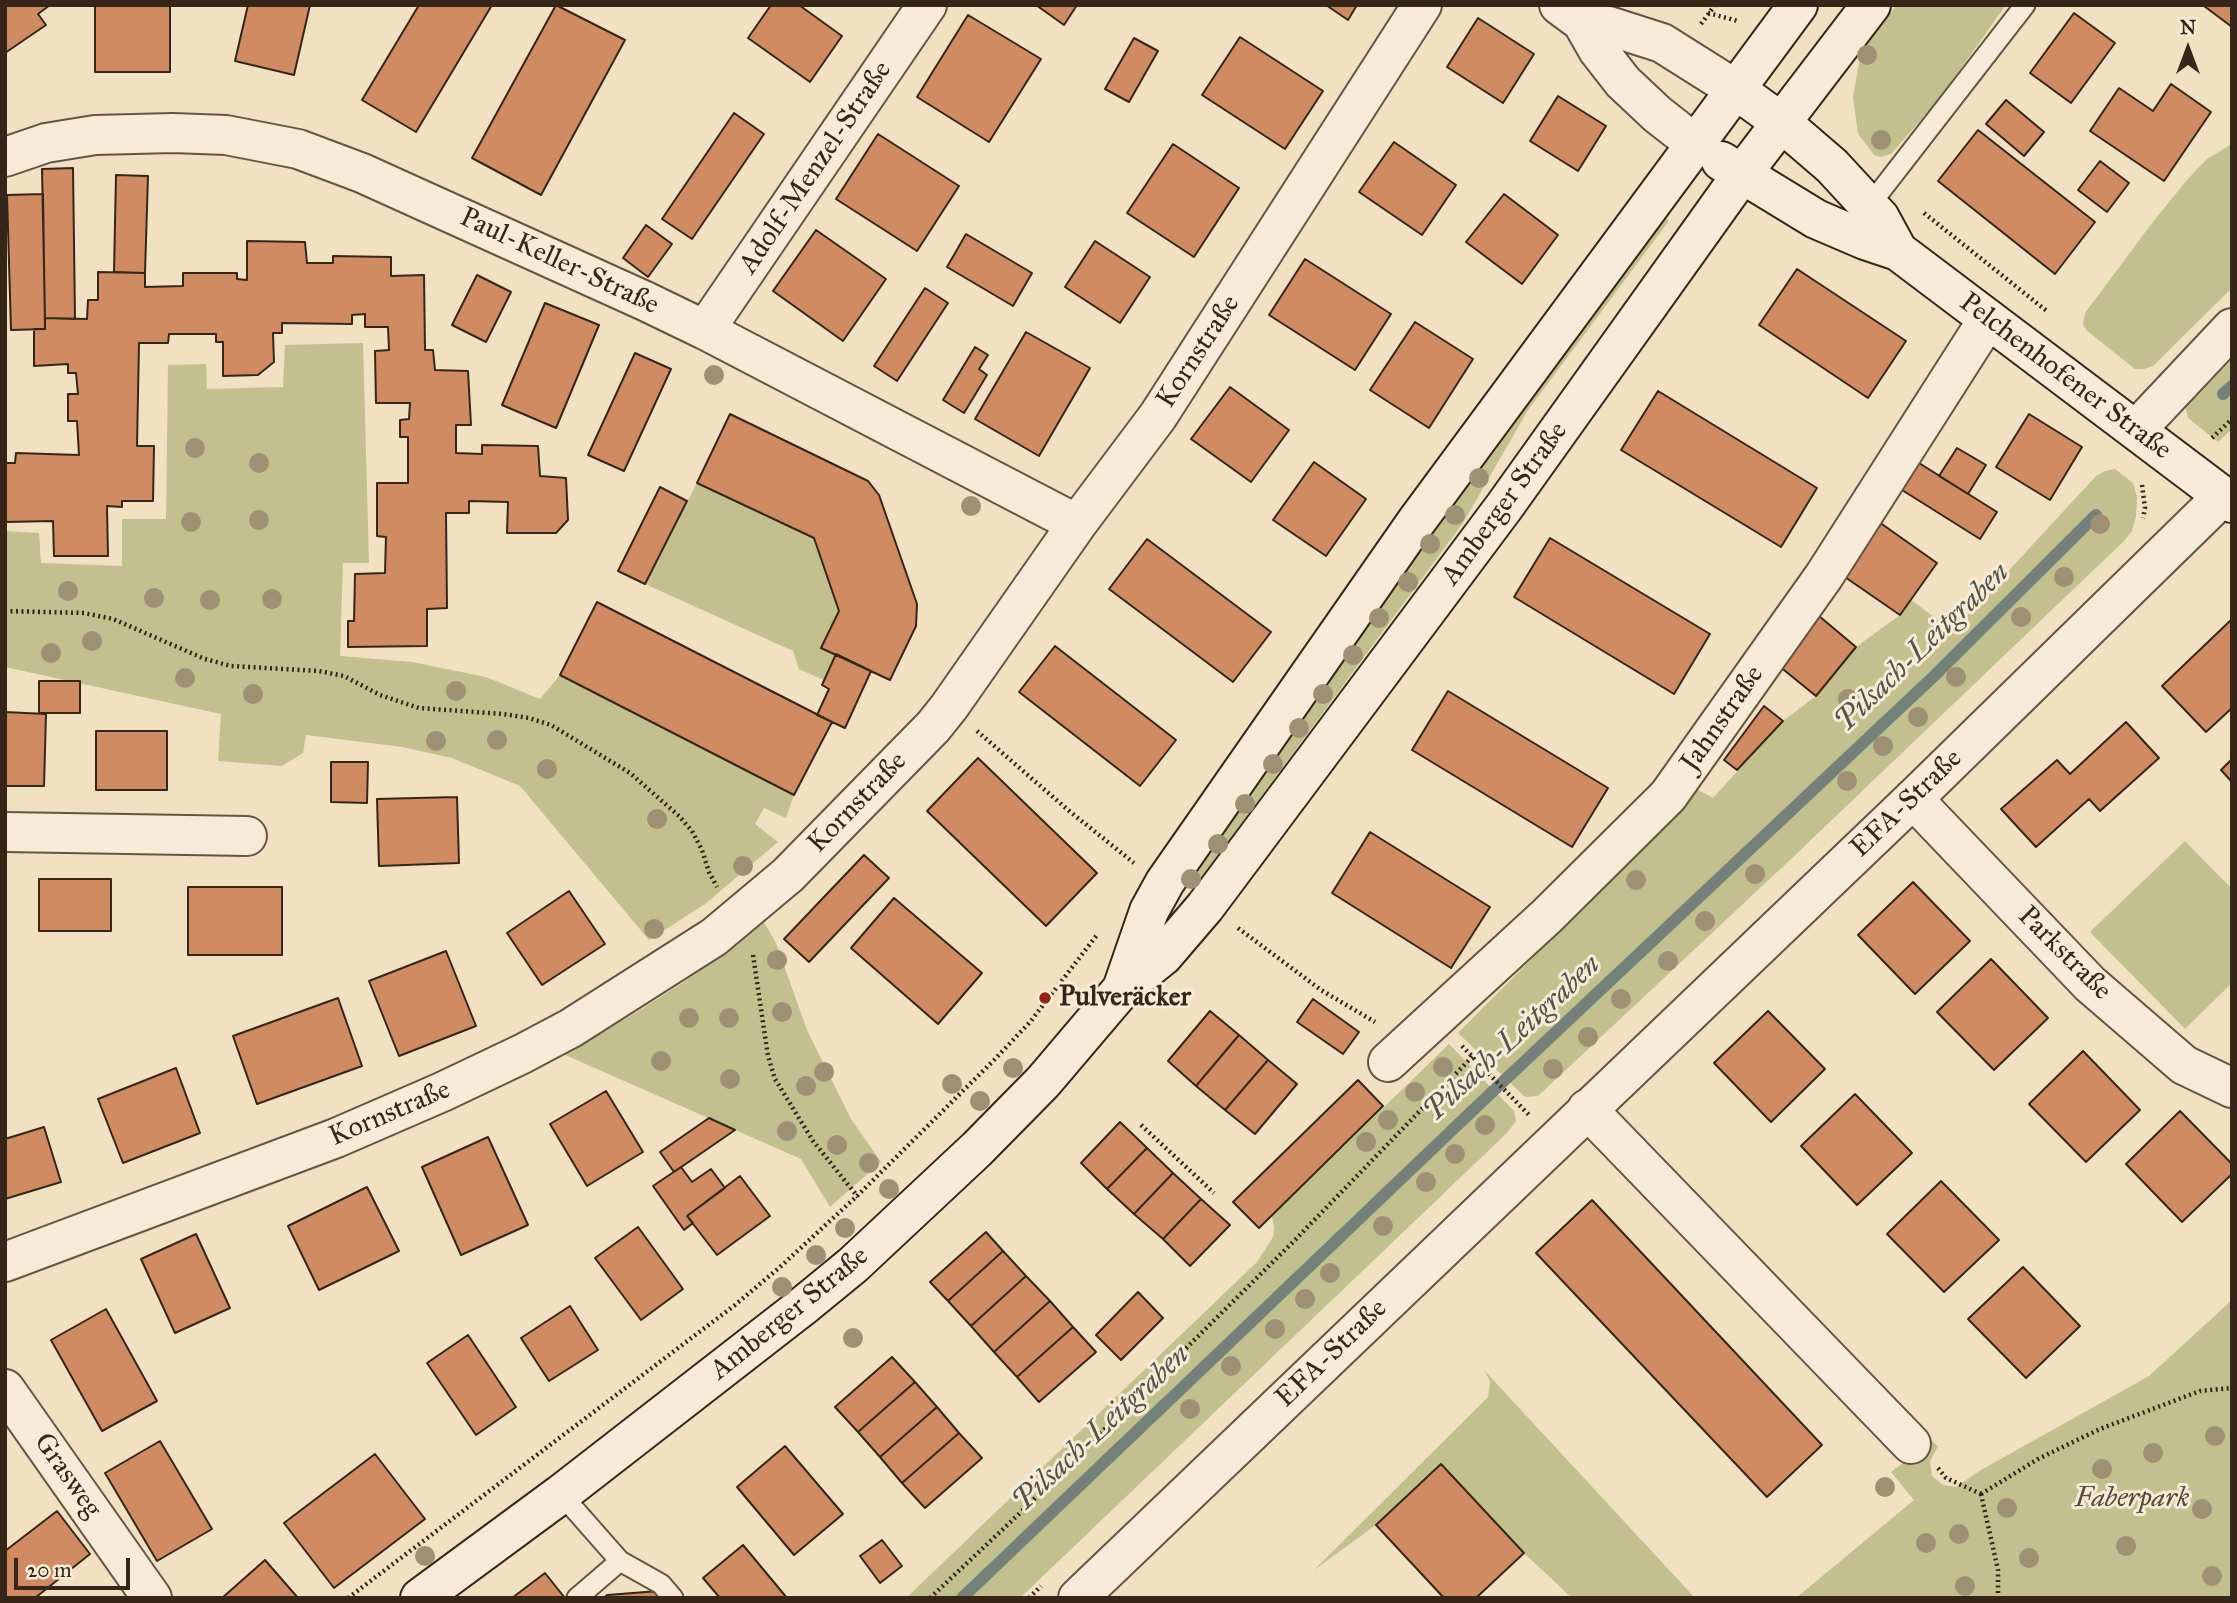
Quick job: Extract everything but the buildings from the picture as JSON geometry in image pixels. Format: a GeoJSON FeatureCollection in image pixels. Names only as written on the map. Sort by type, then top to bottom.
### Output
{"type":"FeatureCollection","features":[{"type":"Feature","properties":{"kind":"street","name":"Kornstraße"},"geometry":{"type":"LineString","coordinates":[[5,1262],[336,1138],[442,1092],[571,1028],[714,937],[788,875],[933,727],[949,707],[1077,524],[1158,416],[1422,5]]}},
{"type":"Feature","properties":{"kind":"street","name":"Amberger Straße"},"geometry":{"type":"LineString","coordinates":[[1122,989],[1149,911],[1165,882],[1416,522],[1798,5]]}},
{"type":"Feature","properties":{"kind":"street","name":"Amberger Straße"},"geometry":{"type":"LineString","coordinates":[[420,1598],[561,1494],[803,1306],[892,1230],[1043,1082],[1122,989],[1163,956],[1205,907],[1504,507],[1742,174],[1871,5]]}},
{"type":"Feature","properties":{"kind":"street","name":"Adolf-Menzel-Straße"},"geometry":{"type":"LineString","coordinates":[[705,330],[910,10]]}},
{"type":"Feature","properties":{"kind":"street","name":"Pelchenhofener Straße"},"geometry":{"type":"LineString","coordinates":[[1571,13],[1662,43],[1735,89],[1782,123],[1832,166],[1878,195],[1888,230],[1898,251]]}},
{"type":"Feature","properties":{"kind":"street","name":"Pelchenhofener Straße"},"geometry":{"type":"LineString","coordinates":[[1571,13],[1623,82],[1657,114],[1694,143],[1816,219],[1898,251],[2227,499]]}},
{"type":"Feature","properties":{"kind":"street","name":"Paul-Keller-Straße"},"geometry":{"type":"LineString","coordinates":[[6,154],[46,143],[95,135],[173,133],[226,135],[298,149],[362,173],[705,330],[1077,524]]}},
{"type":"Feature","properties":{"kind":"street","name":"Jahnstraße"},"geometry":{"type":"LineString","coordinates":[[1388,1062],[1548,916],[1668,796],[1824,576],[1988,319]]}},
{"type":"Feature","properties":{"kind":"street"},"geometry":{"type":"LineString","coordinates":[[2136,430],[2232,328]]}},
{"type":"Feature","properties":{"kind":"street","name":"EFA-Straße"},"geometry":{"type":"LineString","coordinates":[[1078,1598],[2227,499]]}},
{"type":"Feature","properties":{"kind":"street","name":"Parkstraße"},"geometry":{"type":"LineString","coordinates":[[1913,799],[2090,984],[2184,1065],[2232,1088]]}},
{"type":"Feature","properties":{"kind":"street"},"geometry":{"type":"LineString","coordinates":[[5,832],[247,836]]}},
{"type":"Feature","properties":{"kind":"street"},"geometry":{"type":"LineString","coordinates":[[1587,1109],[1910,1444]]}},
{"type":"Feature","properties":{"kind":"street","name":"Grasweg"},"geometry":{"type":"LineString","coordinates":[[5,1389],[152,1598]]}},
{"type":"Feature","properties":{"kind":"lane"},"geometry":{"type":"LineString","coordinates":[[1878,195],[2025,5]]}},
{"type":"Feature","properties":{"kind":"lane"},"geometry":{"type":"LineString","coordinates":[[561,1494],[620,1561],[661,1584],[673,1598]]}},
{"type":"Feature","properties":{"kind":"lane"},"geometry":{"type":"LineString","coordinates":[[578,1598],[620,1561]]}},
{"type":"Feature","properties":{"kind":"path"},"geometry":{"type":"LineString","coordinates":[[1715,5],[1709,13],[1744,22]]}},
{"type":"Feature","properties":{"kind":"path"},"geometry":{"type":"LineString","coordinates":[[1878,195],[2054,316]]}},
{"type":"Feature","properties":{"kind":"path"},"geometry":{"type":"LineString","coordinates":[[2206,444],[2232,419]]}},
{"type":"Feature","properties":{"kind":"path"},"geometry":{"type":"LineString","coordinates":[[5,611],[84,612],[113,619],[205,659],[231,666],[319,671],[344,676],[380,695],[419,708],[529,718],[551,725],[630,773],[692,831],[719,890],[742,914],[753,955],[768,1056],[775,1079],[813,1141],[857,1196],[892,1230]]}},
{"type":"Feature","properties":{"kind":"path"},"geometry":{"type":"LineString","coordinates":[[949,707],[1103,840],[1143,869]]}},
{"type":"Feature","properties":{"kind":"path"},"geometry":{"type":"LineString","coordinates":[[1230,922],[1321,990],[1367,1019],[1394,1026],[1427,1025]]}},
{"type":"Feature","properties":{"kind":"path"},"geometry":{"type":"LineString","coordinates":[[348,1598],[735,1305],[857,1196],[1021,1031],[1100,930]]}},
{"type":"Feature","properties":{"kind":"path"},"geometry":{"type":"LineString","coordinates":[[930,1598],[1019,1514],[1295,1241],[1473,1056],[1532,1118]]}},
{"type":"Feature","properties":{"kind":"path"},"geometry":{"type":"LineString","coordinates":[[1141,1125],[1214,1193]]}},
{"type":"Feature","properties":{"kind":"path"},"geometry":{"type":"LineString","coordinates":[[1998,1598],[1998,1570],[1981,1494],[2038,1459],[2101,1429],[2200,1391],[2232,1388]]}},
{"type":"Feature","properties":{"kind":"green space"},"geometry":{"type":"Polygon","coordinates":[[[1897,5],[2006,5],[1939,99],[1891,154],[1880,157],[1874,155],[1858,134],[1853,97],[1860,57],[1866,44],[1897,5]]]}},
{"type":"Feature","properties":{"kind":"green space"},"geometry":{"type":"Polygon","coordinates":[[[2232,144],[2232,288],[2153,366],[2135,369],[2086,330],[2083,325],[2085,313],[2186,181],[2207,159],[2232,144]]]}},
{"type":"Feature","properties":{"kind":"green space"},"geometry":{"type":"Polygon","coordinates":[[[1661,215],[1669,221],[1528,410],[1463,523],[1195,886],[1182,879],[1661,215]]]}},
{"type":"Feature","properties":{"kind":"green space"},"geometry":{"type":"Polygon","coordinates":[[[363,343],[369,563],[343,563],[340,656],[412,662],[486,677],[540,699],[560,675],[794,795],[786,818],[764,808],[755,824],[778,842],[705,904],[649,940],[520,786],[452,758],[402,747],[306,735],[303,753],[282,766],[218,761],[221,714],[5,667],[5,531],[39,533],[41,563],[122,566],[122,519],[166,519],[168,365],[206,364],[207,389],[283,387],[285,345],[363,343]]]}},
{"type":"Feature","properties":{"kind":"green space"},"geometry":{"type":"Polygon","coordinates":[[[2232,347],[2232,429],[2218,442],[2188,418],[2185,405],[2232,347]]]}},
{"type":"Feature","properties":{"kind":"green space"},"geometry":{"type":"Polygon","coordinates":[[[2115,469],[2133,483],[2137,497],[2132,531],[2124,541],[1538,1096],[1525,1097],[1458,1033],[1578,912],[1691,786],[1713,798],[1783,721],[1816,696],[1856,647],[1900,615],[1911,600],[1953,631],[2096,476],[2115,469]]]}},
{"type":"Feature","properties":{"kind":"green space"},"geometry":{"type":"Polygon","coordinates":[[[697,483],[814,538],[839,611],[821,647],[836,654],[824,680],[799,669],[793,651],[645,584],[697,483]]]}},
{"type":"Feature","properties":{"kind":"green space"},"geometry":{"type":"Polygon","coordinates":[[[2185,841],[2232,889],[2232,983],[2185,1029],[2090,932],[2185,841]]]}},
{"type":"Feature","properties":{"kind":"green space"},"geometry":{"type":"Polygon","coordinates":[[[764,922],[776,943],[807,1030],[851,1119],[881,1162],[830,1207],[801,1159],[563,1054],[684,982],[764,922]]]}},
{"type":"Feature","properties":{"kind":"green space"},"geometry":{"type":"Polygon","coordinates":[[[1449,1044],[1514,1111],[1516,1121],[1507,1133],[1020,1598],[906,1598],[1257,1262],[1273,1237],[1272,1216],[1449,1044]]]}},
{"type":"Feature","properties":{"kind":"green space","name":"Faberpark"},"geometry":{"type":"Polygon","coordinates":[[[2232,1300],[2232,1598],[1796,1598],[1914,1500],[1891,1472],[1932,1441],[1938,1446],[1930,1462],[1932,1476],[1943,1485],[1956,1487],[1981,1470],[2149,1376],[2232,1300]]]}},
{"type":"Feature","properties":{"kind":"green space"},"geometry":{"type":"Polygon","coordinates":[[[1484,1370],[1695,1598],[1572,1598],[1524,1553],[1441,1464],[1376,1525],[1314,1570],[1488,1397],[1490,1381],[1484,1370]]]}},
{"type":"Feature","properties":{"kind":"waterway","name":"Pilsach-Leitgraben"},"geometry":{"type":"LineString","coordinates":[[2223,394],[2232,386]]}},
{"type":"Feature","properties":{"kind":"waterway","name":"Pilsach-Leitgraben"},"geometry":{"type":"LineString","coordinates":[[962,1598],[1491,1093],[1933,677],[2096,515]]}},
{"type":"Feature","properties":{"kind":"place","name":"Pulveräcker"},"geometry":{"type":"Point","coordinates":[1045,998]}}]}
